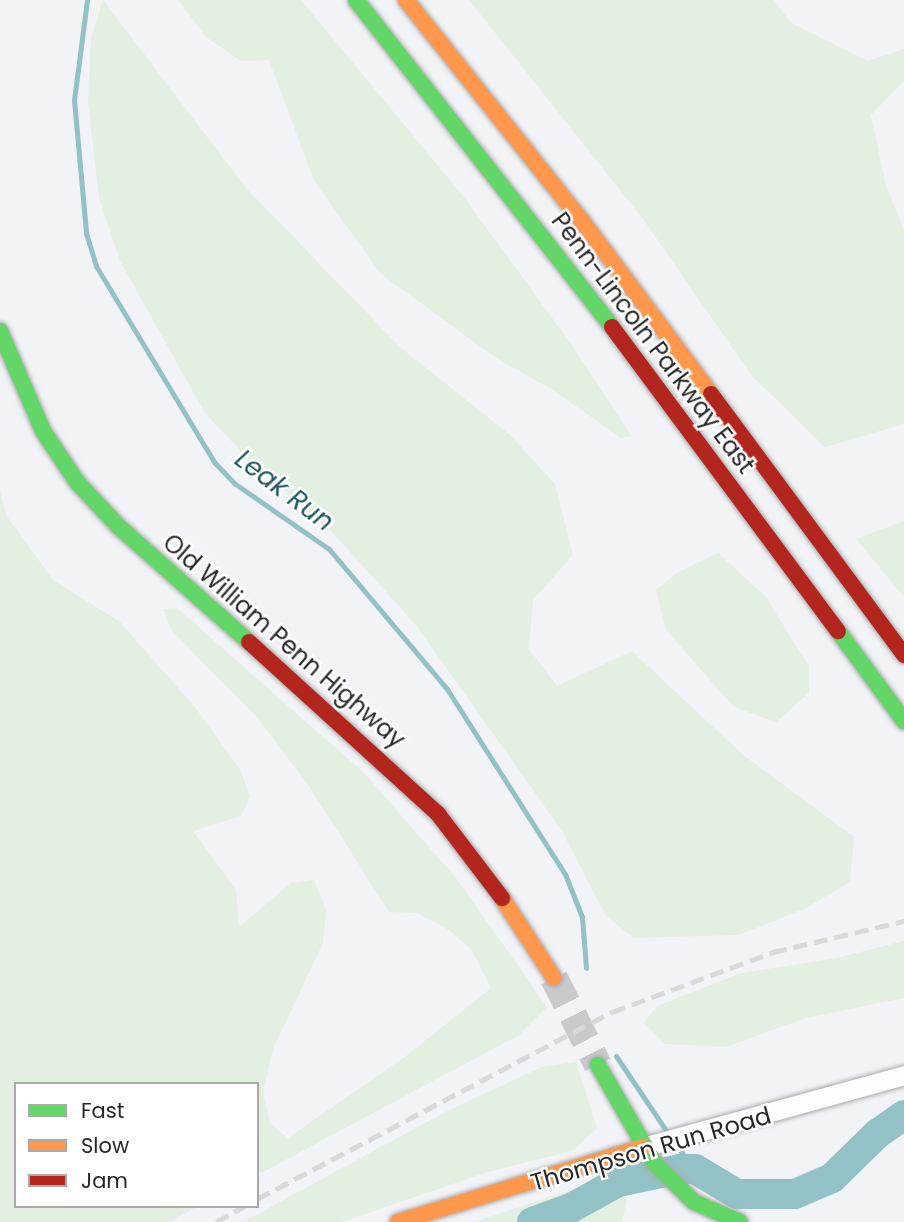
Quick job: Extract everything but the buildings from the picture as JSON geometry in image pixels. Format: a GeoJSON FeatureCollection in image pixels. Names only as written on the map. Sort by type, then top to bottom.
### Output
{"type":"FeatureCollection","features":[{"type":"Feature","properties":{"kind":"main road","name":"Penn-Lincoln Parkway East"},"geometry":{"type":"LineString","coordinates":[[356,0],[552,245],[904,721]]}},
{"type":"Feature","properties":{"kind":"main road","name":"Penn-Lincoln Parkway East"},"geometry":{"type":"LineString","coordinates":[[406,0],[615,264],[904,655]]}},
{"type":"Feature","properties":{"kind":"main road","name":"Old William Penn Highway"},"geometry":{"type":"LineString","coordinates":[[0,331],[43,431],[84,490],[419,794],[486,873],[554,978]]}},
{"type":"Feature","properties":{"kind":"main road"},"geometry":{"type":"LineString","coordinates":[[598,1065],[674,1185],[715,1222]]}},
{"type":"Feature","properties":{"kind":"main road","name":"Thompson Run Road"},"geometry":{"type":"LineString","coordinates":[[398,1222],[651,1151]]}},
{"type":"Feature","properties":{"kind":"main road"},"geometry":{"type":"LineString","coordinates":[[694,1202],[740,1222]]}},
{"type":"Feature","properties":{"kind":"street","name":"Thompson Run Road"},"geometry":{"type":"LineString","coordinates":[[651,1151],[686,1136],[904,1075]]}},
{"type":"Feature","properties":{"kind":"green space"},"geometry":{"type":"Polygon","coordinates":[[[103,0],[246,188],[401,348],[510,435],[555,484],[573,555],[533,600],[529,649],[557,686],[632,651],[743,755],[854,837],[850,882],[806,908],[739,935],[634,938],[606,916],[562,831],[416,625],[333,533],[252,463],[205,413],[120,261],[99,198],[88,103],[91,38],[103,0]]]}},
{"type":"Feature","properties":{"kind":"green space"},"geometry":{"type":"Polygon","coordinates":[[[178,0],[301,0],[463,196],[574,348],[631,436],[621,438],[553,390],[496,358],[381,274],[314,181],[269,60],[241,61],[206,37],[178,0]]]}},
{"type":"Feature","properties":{"kind":"green space"},"geometry":{"type":"Polygon","coordinates":[[[469,0],[774,0],[791,23],[868,61],[904,49],[904,81],[871,115],[886,186],[904,229],[904,424],[825,447],[752,376],[643,219],[469,0]]]}},
{"type":"Feature","properties":{"kind":"green space"},"geometry":{"type":"Polygon","coordinates":[[[0,491],[6,515],[53,580],[120,622],[194,706],[241,771],[250,797],[241,816],[193,831],[236,890],[239,927],[291,883],[314,880],[326,909],[323,943],[273,1049],[263,1092],[270,1124],[288,1138],[406,1056],[491,988],[471,949],[449,930],[417,913],[389,912],[309,786],[257,717],[172,631],[163,609],[177,608],[364,773],[456,878],[547,1007],[519,1035],[263,1172],[259,1172],[259,1082],[14,1082],[14,1208],[194,1208],[170,1222],[0,1222],[0,491]]]}},
{"type":"Feature","properties":{"kind":"green space"},"geometry":{"type":"Polygon","coordinates":[[[904,521],[904,597],[856,539],[904,521]]]}},
{"type":"Feature","properties":{"kind":"green space"},"geometry":{"type":"Polygon","coordinates":[[[718,553],[765,596],[809,666],[809,693],[776,722],[734,707],[666,630],[656,590],[677,573],[718,553]]]}},
{"type":"Feature","properties":{"kind":"green space"},"geometry":{"type":"Polygon","coordinates":[[[904,941],[904,998],[806,1018],[725,1047],[665,1044],[644,1023],[657,1006],[741,973],[837,958],[904,941]]]}},
{"type":"Feature","properties":{"kind":"green space"},"geometry":{"type":"Polygon","coordinates":[[[576,1062],[597,1128],[574,1150],[485,1173],[342,1222],[243,1222],[449,1110],[542,1067],[576,1062]]]}},
{"type":"Feature","properties":{"kind":"green space"},"geometry":{"type":"Polygon","coordinates":[[[580,1187],[627,1198],[622,1222],[474,1222],[580,1187]]]}},
{"type":"Feature","properties":{"kind":"waterway","name":"Leak Run"},"geometry":{"type":"LineString","coordinates":[[87,0],[74,100],[86,233],[96,266],[215,463],[234,483],[329,549],[447,689],[565,874],[582,917],[586,968]]}},
{"type":"Feature","properties":{"kind":"waterway","name":"Leak Run"},"geometry":{"type":"LineString","coordinates":[[616,1056],[669,1135]]}},
{"type":"Feature","properties":{"kind":"waterway"},"geometry":{"type":"LineString","coordinates":[[532,1222],[571,1208],[618,1182],[680,1169],[695,1169],[737,1194],[795,1194],[832,1178],[877,1134],[904,1115]]}},
{"type":"Feature","properties":{"kind":"waterway","name":"Leak Run"},"geometry":{"type":"LineString","coordinates":[[674,1143],[695,1169]]}},
{"type":"Feature","properties":{"kind":"tunnel"},"geometry":{"type":"LineString","coordinates":[[554,978],[598,1065]]}},
{"type":"Feature","properties":{"kind":"railway"},"geometry":{"type":"LineString","coordinates":[[259,1198],[612,1012],[773,952],[904,921]]}},
{"type":"Feature","properties":{"kind":"railway"},"geometry":{"type":"LineString","coordinates":[[216,1222],[241,1208]]}},
{"type":"Feature","properties":{"kind":"traffic: fast"},"geometry":{"type":"LineString","coordinates":[[356,0],[612,327]]}},
{"type":"Feature","properties":{"kind":"traffic: fast"},"geometry":{"type":"LineString","coordinates":[[0,331],[43,431],[77,482],[118,526],[249,642]]}},
{"type":"Feature","properties":{"kind":"traffic: fast"},"geometry":{"type":"LineString","coordinates":[[838,631],[904,721]]}},
{"type":"Feature","properties":{"kind":"traffic: fast"},"geometry":{"type":"LineString","coordinates":[[598,1065],[655,1164],[694,1202],[740,1222]]}},
{"type":"Feature","properties":{"kind":"traffic: slow"},"geometry":{"type":"LineString","coordinates":[[406,0],[582,221],[711,394]]}},
{"type":"Feature","properties":{"kind":"traffic: slow"},"geometry":{"type":"LineString","coordinates":[[502,898],[554,978]]}},
{"type":"Feature","properties":{"kind":"traffic: slow"},"geometry":{"type":"LineString","coordinates":[[398,1222],[643,1147]]}},
{"type":"Feature","properties":{"kind":"traffic: jam"},"geometry":{"type":"LineString","coordinates":[[612,327],[838,631]]}},
{"type":"Feature","properties":{"kind":"traffic: jam"},"geometry":{"type":"LineString","coordinates":[[711,394],[904,655]]}},
{"type":"Feature","properties":{"kind":"traffic: jam"},"geometry":{"type":"LineString","coordinates":[[249,642],[438,814],[502,898]]}}]}
